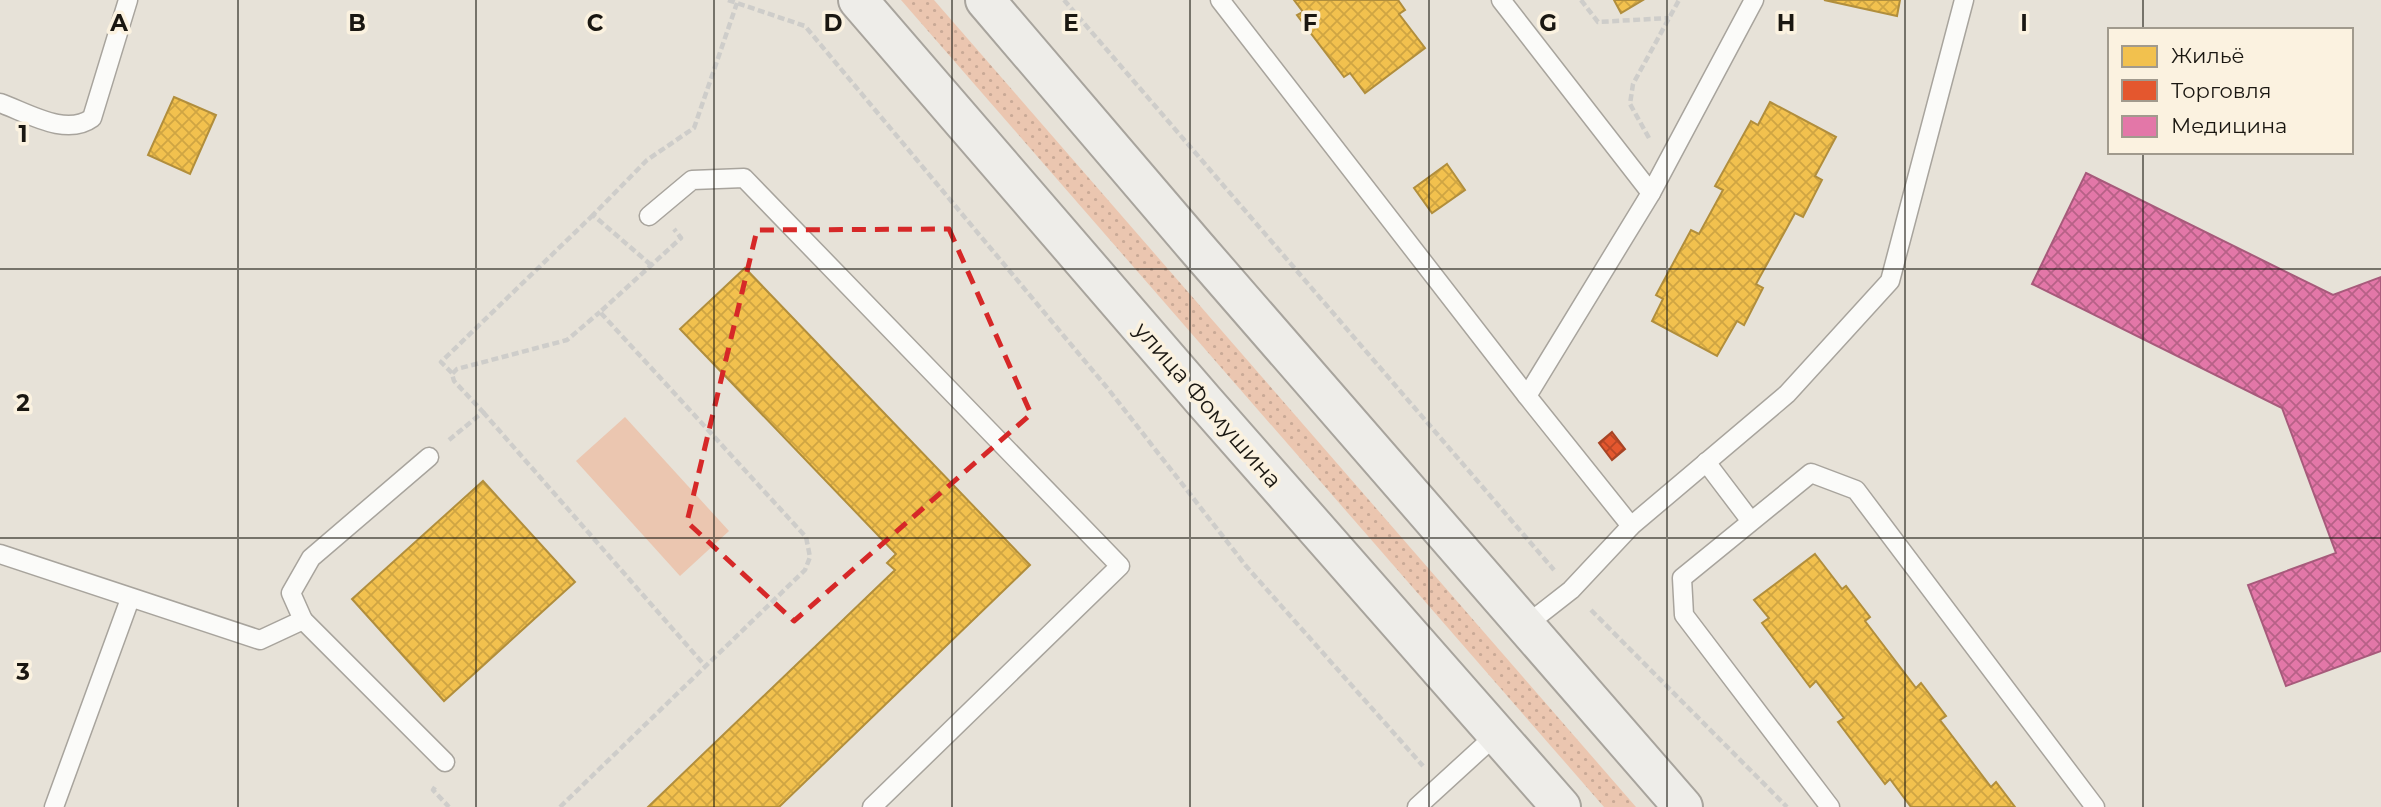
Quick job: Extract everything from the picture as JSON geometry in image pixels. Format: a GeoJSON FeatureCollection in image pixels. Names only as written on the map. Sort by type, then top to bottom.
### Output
{"type":"FeatureCollection","features":[{"type":"Feature","properties":{"kind":"main road","name":"улица Фомушина"},"geometry":{"type":"LineString","coordinates":[[858,0],[1204,401],[1562,807]]}},
{"type":"Feature","properties":{"kind":"main road"},"geometry":{"type":"LineString","coordinates":[[985,0],[1684,807]]}},
{"type":"Feature","properties":{"kind":"lane"},"geometry":{"type":"LineString","coordinates":[[0,103],[66,127],[82,126],[92,118],[128,0]]}},
{"type":"Feature","properties":{"kind":"lane"},"geometry":{"type":"LineString","coordinates":[[1220,0],[1631,526]]}},
{"type":"Feature","properties":{"kind":"lane"},"geometry":{"type":"LineString","coordinates":[[1501,0],[1651,193]]}},
{"type":"Feature","properties":{"kind":"lane"},"geometry":{"type":"LineString","coordinates":[[1527,396],[1651,193],[1754,0]]}},
{"type":"Feature","properties":{"kind":"lane"},"geometry":{"type":"LineString","coordinates":[[1525,626],[1571,590],[1631,526],[1787,394],[1890,281],[1964,0]]}},
{"type":"Feature","properties":{"kind":"lane"},"geometry":{"type":"LineString","coordinates":[[654,212],[692,180],[744,178],[1120,566],[872,807]]}},
{"type":"Feature","properties":{"kind":"lane"},"geometry":{"type":"LineString","coordinates":[[429,457],[312,558],[291,593],[303,620],[445,762]]}},
{"type":"Feature","properties":{"kind":"lane"},"geometry":{"type":"LineString","coordinates":[[1706,462],[1750,520]]}},
{"type":"Feature","properties":{"kind":"lane"},"geometry":{"type":"LineString","coordinates":[[1830,807],[1684,615],[1682,578],[1811,473],[1856,490],[2095,807]]}},
{"type":"Feature","properties":{"kind":"lane"},"geometry":{"type":"LineString","coordinates":[[0,554],[260,640],[303,620]]}},
{"type":"Feature","properties":{"kind":"lane"},"geometry":{"type":"LineString","coordinates":[[54,807],[130,599]]}},
{"type":"Feature","properties":{"kind":"lane"},"geometry":{"type":"LineString","coordinates":[[1417,807],[1498,733]]}},
{"type":"Feature","properties":{"kind":"path"},"geometry":{"type":"LineString","coordinates":[[728,0],[806,26],[1109,390],[1246,566],[1442,787]]}},
{"type":"Feature","properties":{"kind":"path"},"geometry":{"type":"LineString","coordinates":[[1064,0],[1571,590],[1787,807]]}},
{"type":"Feature","properties":{"kind":"path"},"geometry":{"type":"LineString","coordinates":[[1581,0],[1598,22],[1669,18]]}},
{"type":"Feature","properties":{"kind":"path"},"geometry":{"type":"LineString","coordinates":[[1665,166],[1630,104],[1633,84],[1679,0]]}},
{"type":"Feature","properties":{"kind":"path"},"geometry":{"type":"LineString","coordinates":[[707,667],[454,381],[452,374],[441,362],[647,160],[694,128],[737,3]]}},
{"type":"Feature","properties":{"kind":"path"},"geometry":{"type":"LineString","coordinates":[[452,374],[457,369],[567,340],[681,238],[654,212]]}},
{"type":"Feature","properties":{"kind":"path"},"geometry":{"type":"LineString","coordinates":[[593,215],[651,265]]}},
{"type":"Feature","properties":{"kind":"path"},"geometry":{"type":"LineString","coordinates":[[560,807],[805,570],[810,557],[806,537],[600,313]]}},
{"type":"Feature","properties":{"kind":"path"},"geometry":{"type":"LineString","coordinates":[[429,457],[483,412]]}},
{"type":"Feature","properties":{"kind":"highlighted area"},"geometry":{"type":"Polygon","coordinates":[[[949,229],[1031,414],[794,621],[687,522],[757,230],[949,229]]]}},
{"type":"Feature","properties":{"kind":"shaded area"},"geometry":{"type":"Polygon","coordinates":[[[901,0],[934,0],[1636,807],[1604,807],[901,0]]]}},
{"type":"Feature","properties":{"kind":"shaded area"},"geometry":{"type":"Polygon","coordinates":[[[625,417],[729,531],[680,576],[576,461],[625,417]]]}},
{"type":"Feature","properties":{"kind":"building: Жильё"},"geometry":{"type":"Polygon","coordinates":[[[1294,0],[1398,0],[1405,10],[1399,14],[1425,48],[1365,93],[1350,73],[1344,77],[1297,15],[1303,12],[1294,0]]]}},
{"type":"Feature","properties":{"kind":"building: Жильё"},"geometry":{"type":"Polygon","coordinates":[[[1614,0],[1643,0],[1621,13],[1614,0]]]}},
{"type":"Feature","properties":{"kind":"building: Жильё"},"geometry":{"type":"Polygon","coordinates":[[[1824,0],[1900,0],[1897,16],[1824,0]]]}},
{"type":"Feature","properties":{"kind":"building: Жильё"},"geometry":{"type":"Polygon","coordinates":[[[174,97],[216,115],[190,174],[148,155],[174,97]]]}},
{"type":"Feature","properties":{"kind":"building: Жильё"},"geometry":{"type":"Polygon","coordinates":[[[1770,102],[1836,137],[1815,176],[1822,180],[1803,217],[1795,213],[1756,284],[1763,288],[1744,325],[1737,321],[1717,356],[1652,321],[1663,299],[1656,295],[1691,230],[1699,234],[1723,190],[1715,186],[1751,121],[1758,125],[1770,102]]]}},
{"type":"Feature","properties":{"kind":"building: Жильё"},"geometry":{"type":"Polygon","coordinates":[[[1447,164],[1465,190],[1432,213],[1414,188],[1447,164]]]}},
{"type":"Feature","properties":{"kind":"building: Жильё"},"geometry":{"type":"Polygon","coordinates":[[[745,268],[1030,565],[779,807],[648,807],[895,570],[887,563],[896,554],[680,329],[745,268]]]}},
{"type":"Feature","properties":{"kind":"building: Жильё"},"geometry":{"type":"Polygon","coordinates":[[[483,481],[575,582],[444,701],[352,599],[483,481]]]}},
{"type":"Feature","properties":{"kind":"building: Жильё"},"geometry":{"type":"Polygon","coordinates":[[[1815,554],[1842,589],[1846,586],[1870,617],[1865,621],[1916,688],[1921,683],[1946,716],[1940,720],[1991,787],[1996,782],[2015,807],[1911,807],[1890,779],[1885,784],[1838,722],[1844,718],[1816,681],[1810,687],[1762,623],[1769,618],[1754,600],[1815,554]]]}},
{"type":"Feature","properties":{"kind":"building: Торговля"},"geometry":{"type":"Polygon","coordinates":[[[1612,432],[1625,449],[1612,460],[1599,443],[1612,432]]]}},
{"type":"Feature","properties":{"kind":"building: Медицина"},"geometry":{"type":"Polygon","coordinates":[[[2086,173],[2333,295],[2381,277],[2381,651],[2286,686],[2248,585],[2336,553],[2282,408],[2032,284],[2086,173]]]}}]}
